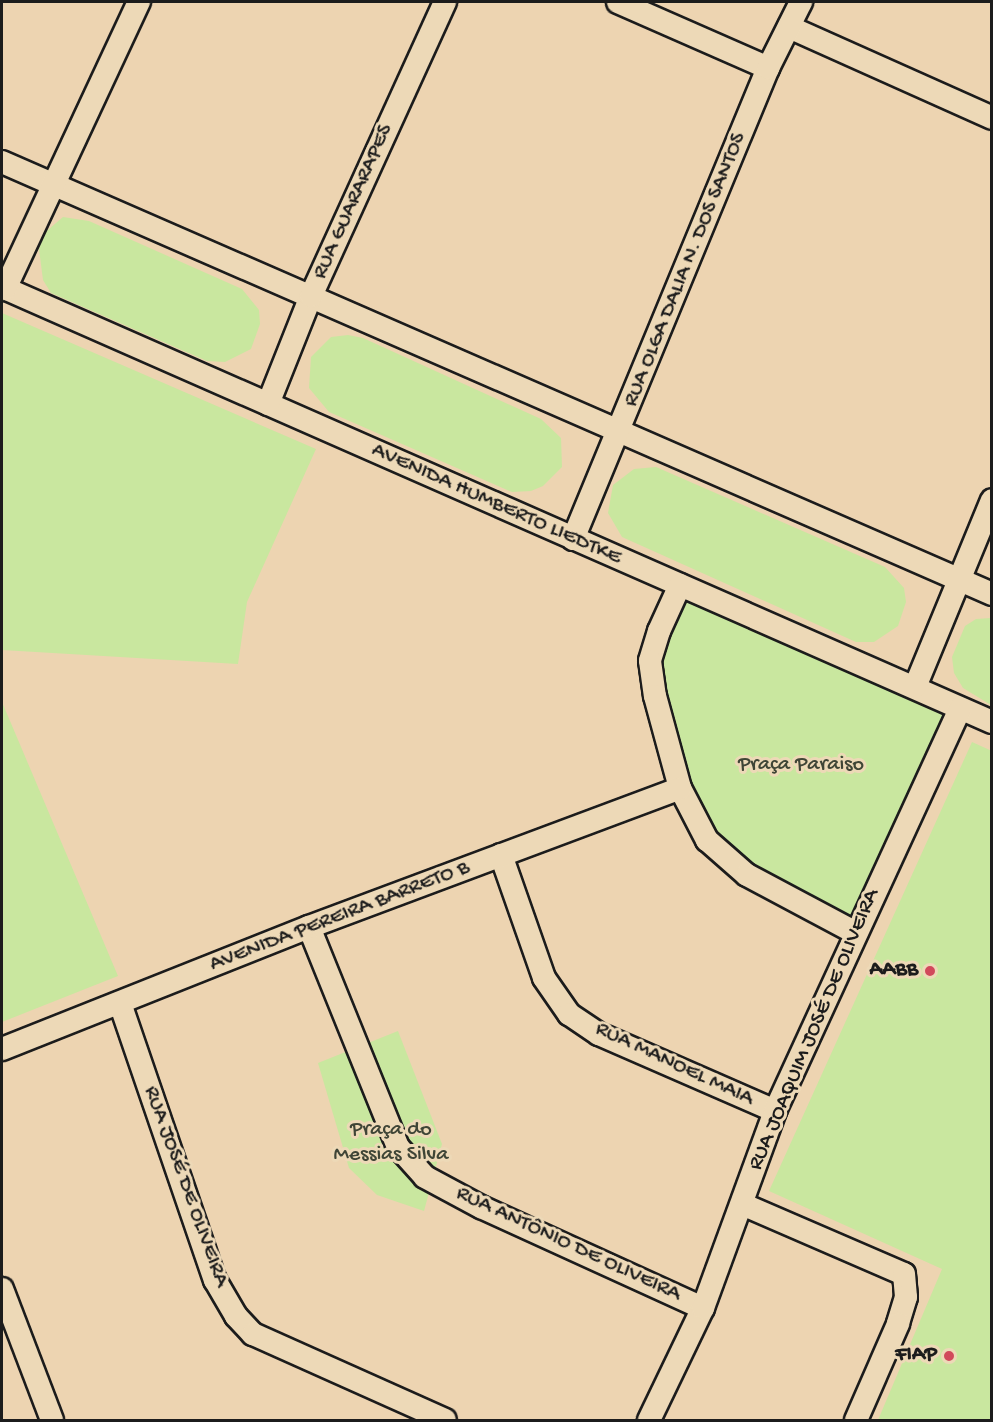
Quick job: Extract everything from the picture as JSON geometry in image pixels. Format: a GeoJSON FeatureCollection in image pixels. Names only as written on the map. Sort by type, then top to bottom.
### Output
{"type":"FeatureCollection","features":[{"type":"Feature","properties":{"kind":"street"},"geometry":{"type":"LineString","coordinates":[[3,288],[55,184],[140,2]]}},
{"type":"Feature","properties":{"kind":"street","name":"RUA GUARARAPES"},"geometry":{"type":"LineString","coordinates":[[268,404],[311,296],[445,2]]}},
{"type":"Feature","properties":{"kind":"street"},"geometry":{"type":"LineString","coordinates":[[618,2],[768,68]]}},
{"type":"Feature","properties":{"kind":"street","name":"RUA OLGA DALIA N. DOS SANTOS"},"geometry":{"type":"LineString","coordinates":[[573,539],[768,68],[801,2]]}},
{"type":"Feature","properties":{"kind":"street"},"geometry":{"type":"LineString","coordinates":[[789,27],[992,118]]}},
{"type":"Feature","properties":{"kind":"street"},"geometry":{"type":"LineString","coordinates":[[2,162],[992,594]]}},
{"type":"Feature","properties":{"kind":"street","name":"AVENIDA HUMBERTO LIEDTKE"},"geometry":{"type":"LineString","coordinates":[[3,288],[992,722]]}},
{"type":"Feature","properties":{"kind":"street"},"geometry":{"type":"LineString","coordinates":[[915,687],[992,500]]}},
{"type":"Feature","properties":{"kind":"street"},"geometry":{"type":"LineString","coordinates":[[680,585],[658,631],[650,661],[655,696],[680,788],[707,840],[747,875],[854,932]]}},
{"type":"Feature","properties":{"kind":"street","name":"RUA JOAQUIM JOSÉ DE OLIVEIRA"},"geometry":{"type":"LineString","coordinates":[[649,1420],[703,1308],[775,1111],[854,932],[960,708]]}},
{"type":"Feature","properties":{"kind":"street","name":"AVENIDA PEREIRA BARRETO B"},"geometry":{"type":"LineString","coordinates":[[2,1049],[309,927],[680,788]]}},
{"type":"Feature","properties":{"kind":"street","name":"RUA MANOEL MAIA"},"geometry":{"type":"LineString","coordinates":[[501,855],[544,978],[569,1014],[599,1034],[775,1111]]}},
{"type":"Feature","properties":{"kind":"street","name":"RUA ANTÔNIO DE OLIVEIRA"},"geometry":{"type":"LineString","coordinates":[[309,927],[398,1147],[425,1177],[481,1207],[703,1308]]}},
{"type":"Feature","properties":{"kind":"street","name":"RUA JOSÉ DE OLIVEIRA"},"geometry":{"type":"LineString","coordinates":[[120,1003],[215,1280],[236,1316],[253,1334],[445,1420]]}},
{"type":"Feature","properties":{"kind":"street"},"geometry":{"type":"LineString","coordinates":[[742,1204],[898,1268],[907,1284],[906,1297],[898,1324],[856,1420]]}},
{"type":"Feature","properties":{"kind":"street"},"geometry":{"type":"LineString","coordinates":[[2,1289],[52,1420]]}},
{"type":"Feature","properties":{"kind":"green space"},"geometry":{"type":"Polygon","coordinates":[[[63,217],[89,221],[242,289],[259,310],[260,324],[251,349],[225,362],[207,361],[51,293],[43,280],[39,249],[42,235],[63,217]]]}},
{"type":"Feature","properties":{"kind":"green space"},"geometry":{"type":"Polygon","coordinates":[[[2,313],[316,449],[247,602],[238,664],[2,650],[2,313]]]}},
{"type":"Feature","properties":{"kind":"green space"},"geometry":{"type":"Polygon","coordinates":[[[348,335],[363,338],[541,419],[561,438],[562,467],[543,486],[531,491],[512,492],[329,412],[309,388],[311,357],[331,337],[348,335]]]}},
{"type":"Feature","properties":{"kind":"green space"},"geometry":{"type":"Polygon","coordinates":[[[656,467],[885,567],[904,588],[906,602],[898,626],[874,642],[856,642],[622,537],[608,513],[613,485],[634,469],[656,467]]]}},
{"type":"Feature","properties":{"kind":"green space","name":"Praça Paraiso"},"geometry":{"type":"Polygon","coordinates":[[[680,585],[960,708],[854,932],[707,840],[655,696],[659,631],[680,585]]]}},
{"type":"Feature","properties":{"kind":"green space"},"geometry":{"type":"Polygon","coordinates":[[[992,618],[991,705],[963,688],[954,673],[952,657],[965,626],[976,619],[992,618]]]}},
{"type":"Feature","properties":{"kind":"green space"},"geometry":{"type":"Polygon","coordinates":[[[2,702],[118,976],[2,1022],[2,702]]]}},
{"type":"Feature","properties":{"kind":"green space","name":"AABB"},"geometry":{"type":"Polygon","coordinates":[[[972,742],[992,751],[991,1420],[878,1420],[942,1269],[769,1191],[972,742]]]}},
{"type":"Feature","properties":{"kind":"green space","name":"Praça do Messias Silva"},"geometry":{"type":"Polygon","coordinates":[[[398,1031],[442,1144],[424,1211],[377,1195],[349,1168],[318,1063],[398,1031]]]}},
{"type":"Feature","properties":{"kind":"place","name":"AABB"},"geometry":{"type":"Point","coordinates":[930,971]}},
{"type":"Feature","properties":{"kind":"place","name":"FIAP"},"geometry":{"type":"Point","coordinates":[949,1356]}}]}
